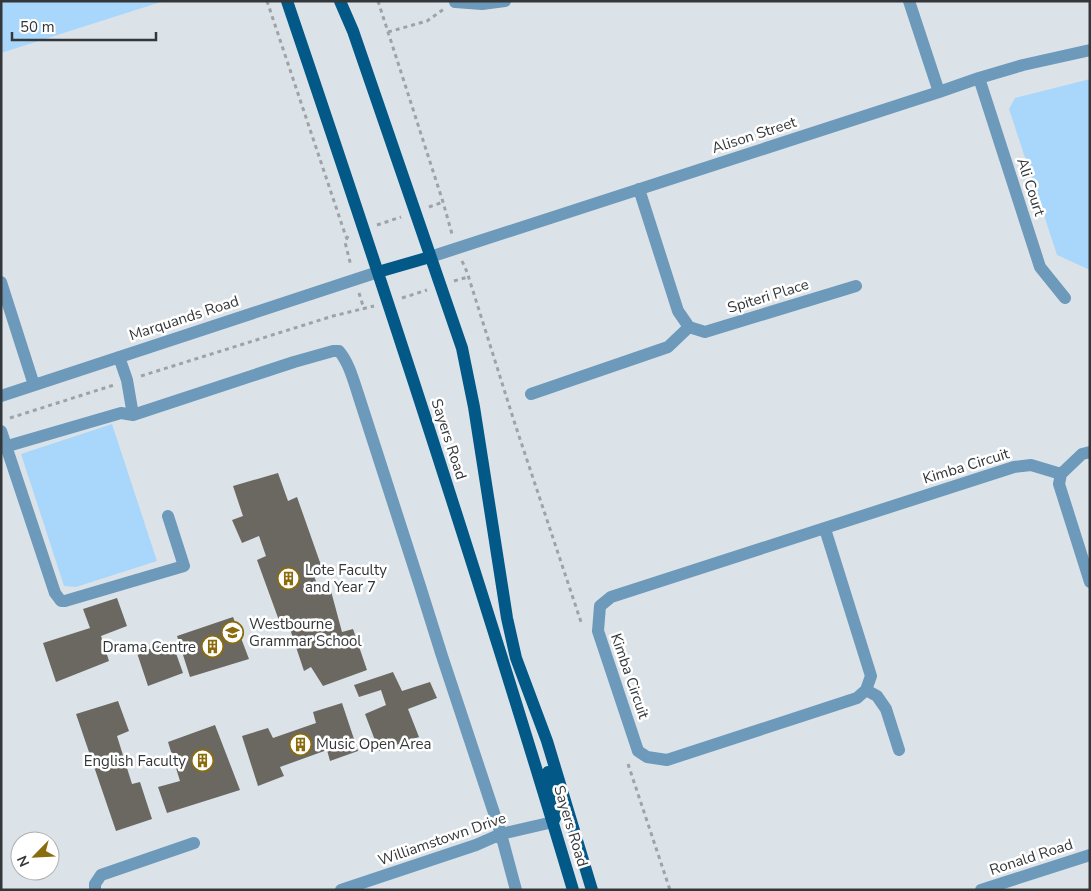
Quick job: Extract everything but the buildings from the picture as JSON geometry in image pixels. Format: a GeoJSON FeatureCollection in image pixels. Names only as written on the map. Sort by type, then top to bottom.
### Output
{"type":"FeatureCollection","features":[{"type":"Feature","properties":{"kind":"main road","name":"Sayers Road"},"geometry":{"type":"LineString","coordinates":[[287,1],[388,302],[574,890]]}},
{"type":"Feature","properties":{"kind":"main road","name":"Sayers Road"},"geometry":{"type":"LineString","coordinates":[[340,1],[353,31],[462,348],[474,407],[507,618],[516,658],[547,741],[592,890]]}},
{"type":"Feature","properties":{"kind":"main road"},"geometry":{"type":"LineString","coordinates":[[378,272],[430,257]]}},
{"type":"Feature","properties":{"kind":"main road"},"geometry":{"type":"LineString","coordinates":[[516,658],[523,694],[558,809],[553,822]]}},
{"type":"Feature","properties":{"kind":"street"},"geometry":{"type":"LineString","coordinates":[[455,2],[482,4],[505,1]]}},
{"type":"Feature","properties":{"kind":"street"},"geometry":{"type":"LineString","coordinates":[[909,1],[939,92]]}},
{"type":"Feature","properties":{"kind":"street","name":"Alison Street"},"geometry":{"type":"LineString","coordinates":[[430,257],[979,78],[1090,50]]}},
{"type":"Feature","properties":{"kind":"street","name":"Ali Court"},"geometry":{"type":"LineString","coordinates":[[979,78],[1040,267],[1065,298]]}},
{"type":"Feature","properties":{"kind":"street"},"geometry":{"type":"LineString","coordinates":[[530,394],[668,347],[689,327],[678,311],[639,189]]}},
{"type":"Feature","properties":{"kind":"street","name":"Marquands Road"},"geometry":{"type":"LineString","coordinates":[[1,396],[378,272]]}},
{"type":"Feature","properties":{"kind":"street"},"geometry":{"type":"LineString","coordinates":[[1,282],[34,385]]}},
{"type":"Feature","properties":{"kind":"street","name":"Spiteri Place"},"geometry":{"type":"LineString","coordinates":[[689,327],[705,332],[856,286]]}},
{"type":"Feature","properties":{"kind":"street"},"geometry":{"type":"LineString","coordinates":[[4,447],[121,413],[133,415],[294,362],[339,351],[345,358],[358,394],[501,834],[516,890]]}},
{"type":"Feature","properties":{"kind":"street"},"geometry":{"type":"LineString","coordinates":[[119,357],[127,380],[133,415]]}},
{"type":"Feature","properties":{"kind":"street"},"geometry":{"type":"LineString","coordinates":[[1,431],[4,447],[54,593],[61,601],[184,566],[168,516]]}},
{"type":"Feature","properties":{"kind":"street"},"geometry":{"type":"LineString","coordinates":[[1090,452],[1082,454],[1061,474],[1059,484],[1090,582]]}},
{"type":"Feature","properties":{"kind":"street","name":"Kimba Circuit"},"geometry":{"type":"LineString","coordinates":[[866,690],[857,698],[667,760],[647,756],[638,751],[598,631],[600,606],[611,597],[1014,467],[1031,465],[1061,474]]}},
{"type":"Feature","properties":{"kind":"street"},"geometry":{"type":"LineString","coordinates":[[825,529],[871,676],[866,690],[877,696],[886,709],[900,750]]}},
{"type":"Feature","properties":{"kind":"street","name":"Williamstown Drive"},"geometry":{"type":"LineString","coordinates":[[342,890],[476,845],[501,834],[553,822]]}},
{"type":"Feature","properties":{"kind":"street"},"geometry":{"type":"LineString","coordinates":[[95,890],[95,884],[101,875],[194,843]]}},
{"type":"Feature","properties":{"kind":"street","name":"Ronald Road"},"geometry":{"type":"LineString","coordinates":[[982,890],[1090,855]]}},
{"type":"Feature","properties":{"kind":"path"},"geometry":{"type":"LineString","coordinates":[[266,1],[346,238]]}},
{"type":"Feature","properties":{"kind":"path"},"geometry":{"type":"LineString","coordinates":[[378,1],[444,202],[456,248],[467,272],[514,421],[583,626]]}},
{"type":"Feature","properties":{"kind":"path"},"geometry":{"type":"LineString","coordinates":[[388,32],[427,21],[455,2]]}},
{"type":"Feature","properties":{"kind":"path"},"geometry":{"type":"LineString","coordinates":[[10,418],[333,316],[364,310],[468,277]]}},
{"type":"Feature","properties":{"kind":"path"},"geometry":{"type":"LineString","coordinates":[[626,758],[670,890]]}},
{"type":"Feature","properties":{"kind":"shaded area"},"geometry":{"type":"Polygon","coordinates":[[[1,1],[164,1],[1,53],[1,1]]]}},
{"type":"Feature","properties":{"kind":"shaded area"},"geometry":{"type":"Polygon","coordinates":[[[1090,79],[1090,270],[1057,255],[1009,109],[1015,98],[1090,79]]]}},
{"type":"Feature","properties":{"kind":"shaded area"},"geometry":{"type":"Polygon","coordinates":[[[112,424],[157,561],[76,587],[64,586],[21,454],[112,424]]]}},
{"type":"Feature","properties":{"kind":"place","name":"Lote Faculty and Year 7"},"geometry":{"type":"Point","coordinates":[289,579]}},
{"type":"Feature","properties":{"kind":"place","name":"Westbourne Grammar School"},"geometry":{"type":"Point","coordinates":[233,633]}},
{"type":"Feature","properties":{"kind":"place","name":"Drama Centre"},"geometry":{"type":"Point","coordinates":[212,647]}},
{"type":"Feature","properties":{"kind":"place","name":"Music Open Area"},"geometry":{"type":"Point","coordinates":[300,744]}},
{"type":"Feature","properties":{"kind":"place","name":"English Faculty"},"geometry":{"type":"Point","coordinates":[202,761]}}]}
